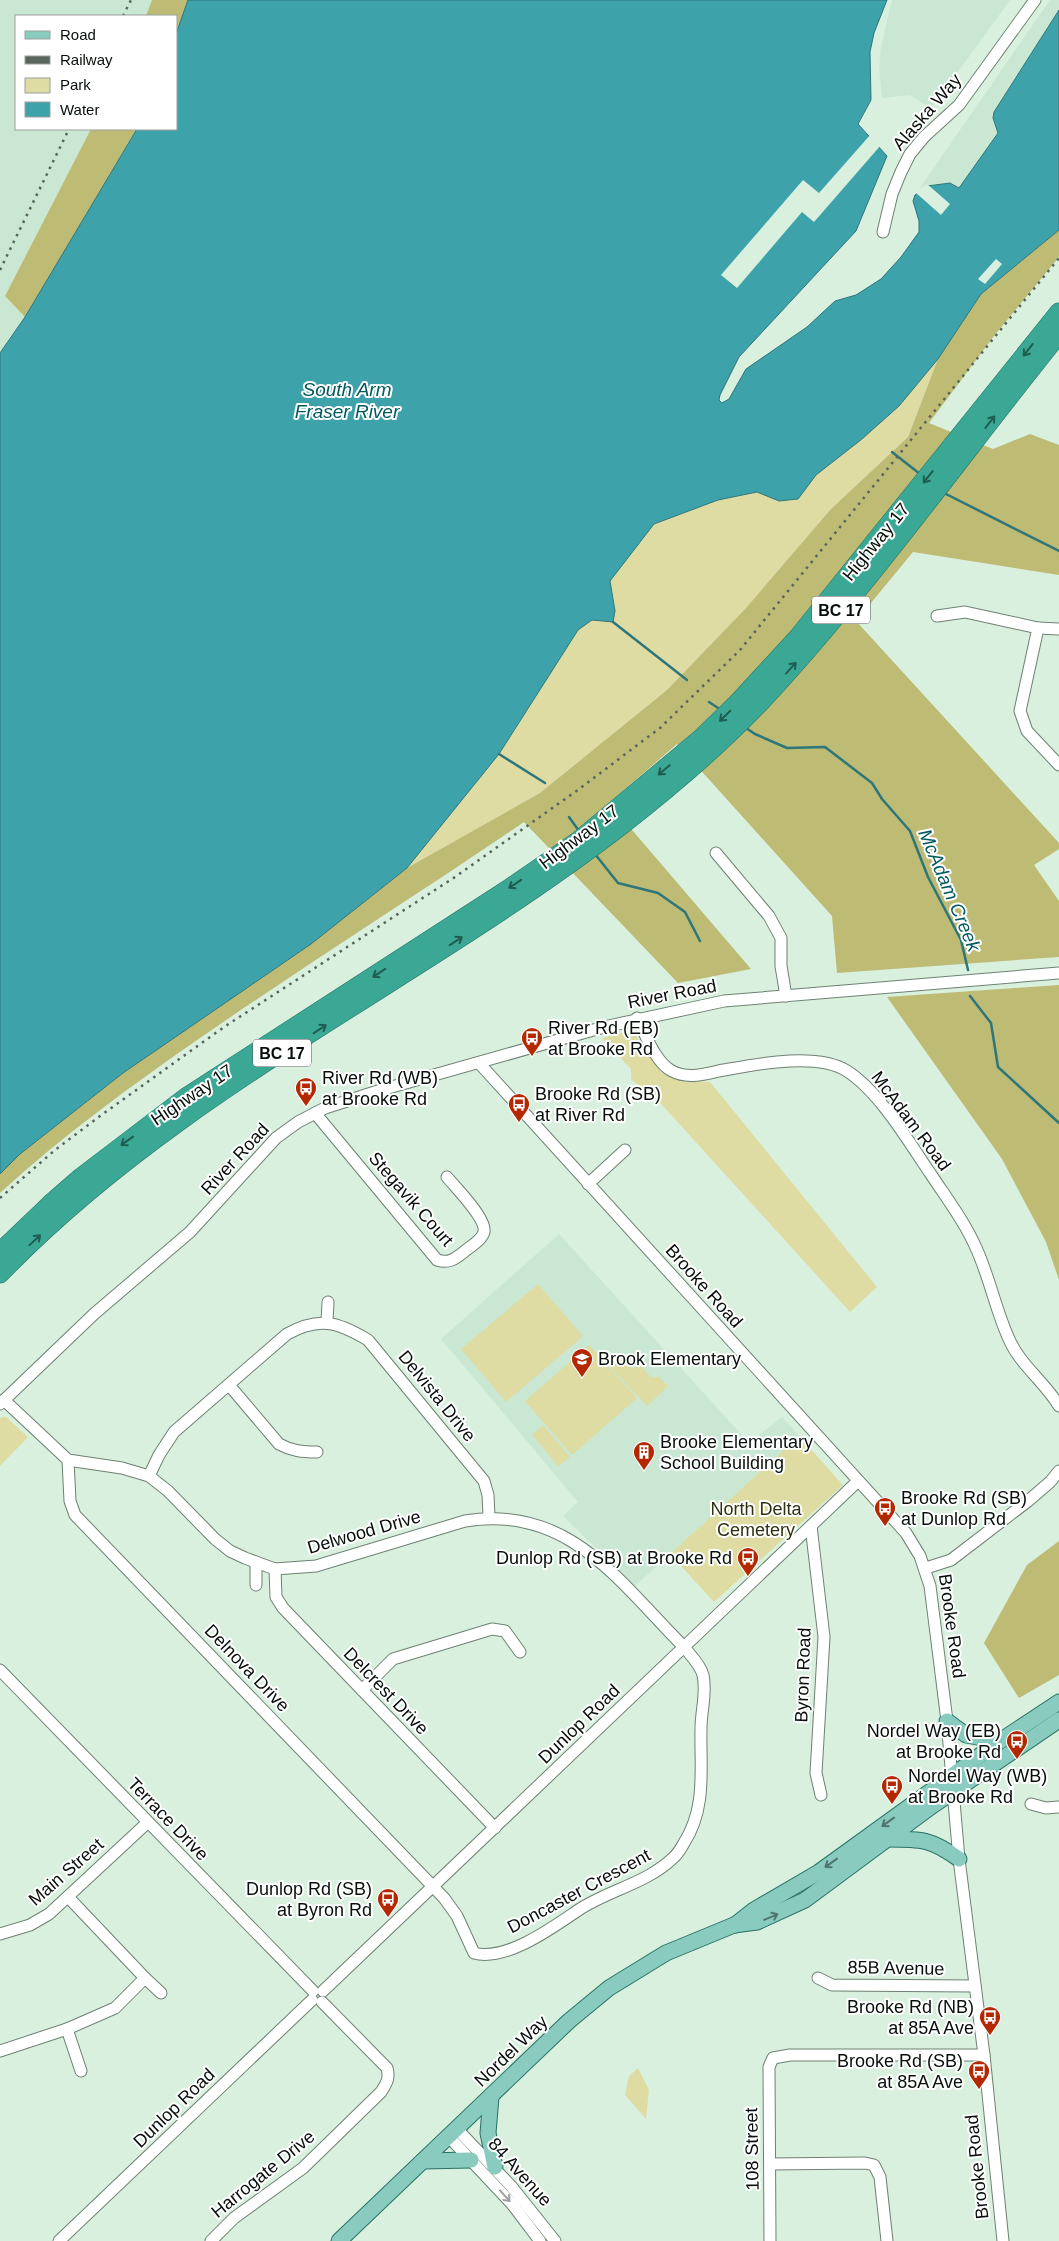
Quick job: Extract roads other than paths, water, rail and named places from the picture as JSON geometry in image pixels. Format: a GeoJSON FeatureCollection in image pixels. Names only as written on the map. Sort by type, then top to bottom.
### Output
{"type":"FeatureCollection","features":[{"type":"Feature","properties":{"kind":"highway","name":"Highway 17"},"geometry":{"type":"LineString","coordinates":[[954,456],[1059,312]]}},
{"type":"Feature","properties":{"kind":"highway","name":"Highway 17"},"geometry":{"type":"LineString","coordinates":[[0,1274],[74,1203],[174,1124],[425,961],[596,836],[650,803],[753,698],[818,638],[913,507],[954,456],[1059,334]]}},
{"type":"Feature","properties":{"kind":"highway","name":"Highway 17"},"geometry":{"type":"LineString","coordinates":[[0,1252],[81,1177],[186,1097],[576,851]]}},
{"type":"Feature","properties":{"kind":"main road","name":"Nordel Way"},"geometry":{"type":"LineString","coordinates":[[339,2241],[569,2021],[609,1988],[666,1953],[734,1925],[754,1910],[819,1872],[1000,1741],[1059,1702]]}},
{"type":"Feature","properties":{"kind":"main road","name":"Nordel Way"},"geometry":{"type":"LineString","coordinates":[[734,1925],[757,1922],[805,1900],[888,1839],[1059,1720]]}},
{"type":"Feature","properties":{"kind":"main road"},"geometry":{"type":"LineString","coordinates":[[947,1722],[966,1735],[1000,1741]]}},
{"type":"Feature","properties":{"kind":"main road"},"geometry":{"type":"LineString","coordinates":[[888,1839],[916,1839],[932,1842],[959,1859]]}},
{"type":"Feature","properties":{"kind":"main road"},"geometry":{"type":"LineString","coordinates":[[491,2097],[488,2133],[494,2168]]}},
{"type":"Feature","properties":{"kind":"main road"},"geometry":{"type":"LineString","coordinates":[[423,2161],[471,2160]]}},
{"type":"Feature","properties":{"kind":"street","name":"Alaska Way"},"geometry":{"type":"LineString","coordinates":[[883,232],[892,194],[900,172],[910,154],[924,137],[959,105],[1035,0]]}},
{"type":"Feature","properties":{"kind":"street"},"geometry":{"type":"LineString","coordinates":[[937,616],[966,612],[1038,628],[1059,629]]}},
{"type":"Feature","properties":{"kind":"street"},"geometry":{"type":"LineString","coordinates":[[1038,628],[1020,710],[1027,731],[1059,765]]}},
{"type":"Feature","properties":{"kind":"street"},"geometry":{"type":"LineString","coordinates":[[716,853],[770,916],[781,938],[781,966],[786,996]]}},
{"type":"Feature","properties":{"kind":"street","name":"River Road"},"geometry":{"type":"LineString","coordinates":[[2,1402],[94,1314],[190,1232],[276,1138],[315,1113],[346,1100],[637,1018],[724,1001],[1059,973]]}},
{"type":"Feature","properties":{"kind":"street","name":"McAdam Road"},"geometry":{"type":"LineString","coordinates":[[637,1018],[663,1063],[671,1071],[683,1075],[696,1076],[740,1067],[803,1061],[832,1065],[845,1070],[857,1078],[900,1130],[947,1199],[977,1250],[1009,1340],[1059,1406]]}},
{"type":"Feature","properties":{"kind":"street","name":"Brooke Road"},"geometry":{"type":"LineString","coordinates":[[479,1063],[911,1540],[926,1568],[930,1586],[947,1722],[959,1859],[984,2055],[1003,2241]]}},
{"type":"Feature","properties":{"kind":"street","name":"Stegavik Court"},"geometry":{"type":"LineString","coordinates":[[315,1113],[436,1260],[443,1262],[454,1259],[482,1237],[484,1231],[482,1219],[447,1177]]}},
{"type":"Feature","properties":{"kind":"street"},"geometry":{"type":"LineString","coordinates":[[588,1184],[625,1150]]}},
{"type":"Feature","properties":{"kind":"street"},"geometry":{"type":"LineString","coordinates":[[327,1322],[328,1302]]}},
{"type":"Feature","properties":{"kind":"street","name":"Delvista Drive"},"geometry":{"type":"LineString","coordinates":[[150,1476],[159,1455],[174,1432],[287,1334],[309,1324],[327,1322],[349,1329],[368,1340],[484,1480],[488,1495],[488,1517]]}},
{"type":"Feature","properties":{"kind":"street"},"geometry":{"type":"LineString","coordinates":[[229,1385],[279,1444],[300,1452],[317,1452]]}},
{"type":"Feature","properties":{"kind":"street"},"geometry":{"type":"LineString","coordinates":[[2,1402],[68,1460]]}},
{"type":"Feature","properties":{"kind":"street","name":"Delwood Drive"},"geometry":{"type":"LineString","coordinates":[[68,1460],[122,1468],[150,1476],[168,1491],[215,1539],[230,1551],[275,1569],[316,1566],[465,1521],[488,1517],[529,1522],[550,1528],[582,1547],[684,1647]]}},
{"type":"Feature","properties":{"kind":"street","name":"Delnova Drive"},"geometry":{"type":"LineString","coordinates":[[68,1460],[70,1501],[75,1515],[433,1887]]}},
{"type":"Feature","properties":{"kind":"street"},"geometry":{"type":"LineString","coordinates":[[926,1568],[951,1560],[1028,1501],[1050,1482],[1059,1471]]}},
{"type":"Feature","properties":{"kind":"street","name":"Dunlop Road"},"geometry":{"type":"LineString","coordinates":[[59,2241],[858,1481]]}},
{"type":"Feature","properties":{"kind":"street","name":"Byron Road"},"geometry":{"type":"LineString","coordinates":[[811,1526],[824,1637],[816,1773],[822,1794]]}},
{"type":"Feature","properties":{"kind":"street"},"geometry":{"type":"LineString","coordinates":[[256,1562],[256,1585]]}},
{"type":"Feature","properties":{"kind":"street","name":"Delcrest Drive"},"geometry":{"type":"LineString","coordinates":[[275,1569],[276,1597],[282,1608],[494,1828]]}},
{"type":"Feature","properties":{"kind":"street"},"geometry":{"type":"LineString","coordinates":[[362,1690],[393,1658],[492,1629],[505,1631],[520,1652]]}},
{"type":"Feature","properties":{"kind":"street","name":"Doncaster Crescent"},"geometry":{"type":"LineString","coordinates":[[433,1887],[457,1916],[474,1953],[487,1955],[528,1941],[596,1899],[644,1879],[675,1857],[692,1831],[700,1807],[702,1788],[701,1729],[704,1685],[698,1665],[684,1647]]}},
{"type":"Feature","properties":{"kind":"street","name":"Terrace Drive"},"geometry":{"type":"LineString","coordinates":[[0,1670],[318,1996]]}},
{"type":"Feature","properties":{"kind":"street"},"geometry":{"type":"LineString","coordinates":[[1031,1804],[1046,1808],[1059,1808]]}},
{"type":"Feature","properties":{"kind":"street","name":"Main Street"},"geometry":{"type":"LineString","coordinates":[[0,1934],[30,1925],[49,1914],[147,1822]]}},
{"type":"Feature","properties":{"kind":"street"},"geometry":{"type":"LineString","coordinates":[[68,1898],[161,1993]]}},
{"type":"Feature","properties":{"kind":"street"},"geometry":{"type":"LineString","coordinates":[[0,2052],[115,2008],[145,1978]]}},
{"type":"Feature","properties":{"kind":"street","name":"85B Avenue"},"geometry":{"type":"LineString","coordinates":[[818,1978],[832,1985],[975,1986]]}},
{"type":"Feature","properties":{"kind":"street","name":"Harrogate Drive"},"geometry":{"type":"LineString","coordinates":[[211,2241],[234,2218],[303,2168],[381,2092],[387,2082],[389,2075],[387,2068],[318,1996]]}},
{"type":"Feature","properties":{"kind":"street"},"geometry":{"type":"LineString","coordinates":[[66,2028],[81,2071]]}},
{"type":"Feature","properties":{"kind":"street","name":"108 Street"},"geometry":{"type":"LineString","coordinates":[[770,2241],[769,2067],[773,2058],[790,2056],[984,2055]]}},
{"type":"Feature","properties":{"kind":"street","name":"84 Avenue"},"geometry":{"type":"LineString","coordinates":[[453,2133],[471,2160],[512,2204],[540,2241]]}},
{"type":"Feature","properties":{"kind":"street","name":"84 Avenue"},"geometry":{"type":"LineString","coordinates":[[453,2133],[494,2168],[529,2206],[555,2241]]}},
{"type":"Feature","properties":{"kind":"street"},"geometry":{"type":"LineString","coordinates":[[770,2164],[865,2163],[874,2165],[880,2177],[887,2241]]}},
{"type":"Feature","properties":{"kind":"water","name":"South Arm Fraser River"},"geometry":{"type":"Polygon","coordinates":[[[188,0],[887,0],[874,33],[870,52],[871,100],[858,124],[887,156],[856,231],[739,357],[720,395],[719,400],[722,403],[729,399],[746,369],[807,327],[835,301],[856,295],[881,279],[901,257],[919,232],[919,221],[913,201],[915,195],[927,186],[950,183],[959,188],[998,133],[993,118],[994,112],[1059,10],[1059,230],[981,294],[938,359],[899,406],[862,439],[816,475],[798,499],[779,501],[757,492],[718,500],[654,524],[610,581],[615,611],[613,622],[592,620],[578,630],[499,754],[407,868],[311,944],[123,1073],[20,1154],[0,1174],[0,353],[25,317],[136,130],[178,130],[178,28],[188,0]]]}},
{"type":"Feature","properties":{"kind":"waterway"},"geometry":{"type":"LineString","coordinates":[[892,452],[920,474]]}},
{"type":"Feature","properties":{"kind":"waterway"},"geometry":{"type":"LineString","coordinates":[[944,493],[1059,551]]}},
{"type":"Feature","properties":{"kind":"waterway","name":"McAdam Creek"},"geometry":{"type":"LineString","coordinates":[[613,622],[687,680]]}},
{"type":"Feature","properties":{"kind":"waterway","name":"McAdam Creek"},"geometry":{"type":"LineString","coordinates":[[709,702],[721,710]]}},
{"type":"Feature","properties":{"kind":"waterway","name":"McAdam Creek"},"geometry":{"type":"LineString","coordinates":[[746,728],[787,748],[825,747],[872,783],[882,799],[910,831],[928,877],[961,940],[968,970]]}},
{"type":"Feature","properties":{"kind":"waterway"},"geometry":{"type":"LineString","coordinates":[[499,754],[545,783]]}},
{"type":"Feature","properties":{"kind":"waterway"},"geometry":{"type":"LineString","coordinates":[[569,817],[579,831]]}},
{"type":"Feature","properties":{"kind":"waterway"},"geometry":{"type":"LineString","coordinates":[[595,854],[618,883],[658,893],[685,912],[700,941]]}},
{"type":"Feature","properties":{"kind":"waterway","name":"McAdam Creek"},"geometry":{"type":"LineString","coordinates":[[970,996],[991,1023],[998,1067],[1059,1123]]}},
{"type":"Feature","properties":{"kind":"railway"},"geometry":{"type":"LineString","coordinates":[[124,15],[131,0]]}},
{"type":"Feature","properties":{"kind":"railway"},"geometry":{"type":"LineString","coordinates":[[0,270],[69,130]]}},
{"type":"Feature","properties":{"kind":"railway"},"geometry":{"type":"LineString","coordinates":[[0,1198],[55,1150],[224,1027],[455,877],[575,792],[660,728],[740,650],[1059,258]]}},
{"type":"Feature","properties":{"kind":"place","name":"River Rd (EB) at Brooke Rd"},"geometry":{"type":"Point","coordinates":[532,1057]}},
{"type":"Feature","properties":{"kind":"place","name":"River Rd (WB) at Brooke Rd"},"geometry":{"type":"Point","coordinates":[306,1107]}},
{"type":"Feature","properties":{"kind":"place","name":"Brooke Rd (SB) at River Rd"},"geometry":{"type":"Point","coordinates":[519,1123]}},
{"type":"Feature","properties":{"kind":"place","name":"Brook Elementary"},"geometry":{"type":"Point","coordinates":[582,1378]}},
{"type":"Feature","properties":{"kind":"place","name":"Brooke Elementary School Building"},"geometry":{"type":"Point","coordinates":[644,1471]}},
{"type":"Feature","properties":{"kind":"place","name":"Brooke Rd (SB) at Dunlop Rd"},"geometry":{"type":"Point","coordinates":[885,1527]}},
{"type":"Feature","properties":{"kind":"place","name":"Dunlop Rd (SB) at Brooke Rd"},"geometry":{"type":"Point","coordinates":[748,1577]}},
{"type":"Feature","properties":{"kind":"place","name":"Nordel Way (EB) at Brooke Rd"},"geometry":{"type":"Point","coordinates":[1017,1760]}},
{"type":"Feature","properties":{"kind":"place","name":"Nordel Way (WB) at Brooke Rd"},"geometry":{"type":"Point","coordinates":[892,1805]}},
{"type":"Feature","properties":{"kind":"place","name":"Dunlop Rd (SB) at Byron Rd"},"geometry":{"type":"Point","coordinates":[388,1918]}},
{"type":"Feature","properties":{"kind":"place","name":"Brooke Rd (NB) at 85A Ave"},"geometry":{"type":"Point","coordinates":[990,2036]}},
{"type":"Feature","properties":{"kind":"place","name":"Brooke Rd (SB) at 85A Ave"},"geometry":{"type":"Point","coordinates":[979,2090]}},
{"type":"Feature","properties":{"kind":"park label","name":"North Delta Cemetery"},"geometry":{"type":"Point","coordinates":[756,1519]}}]}
